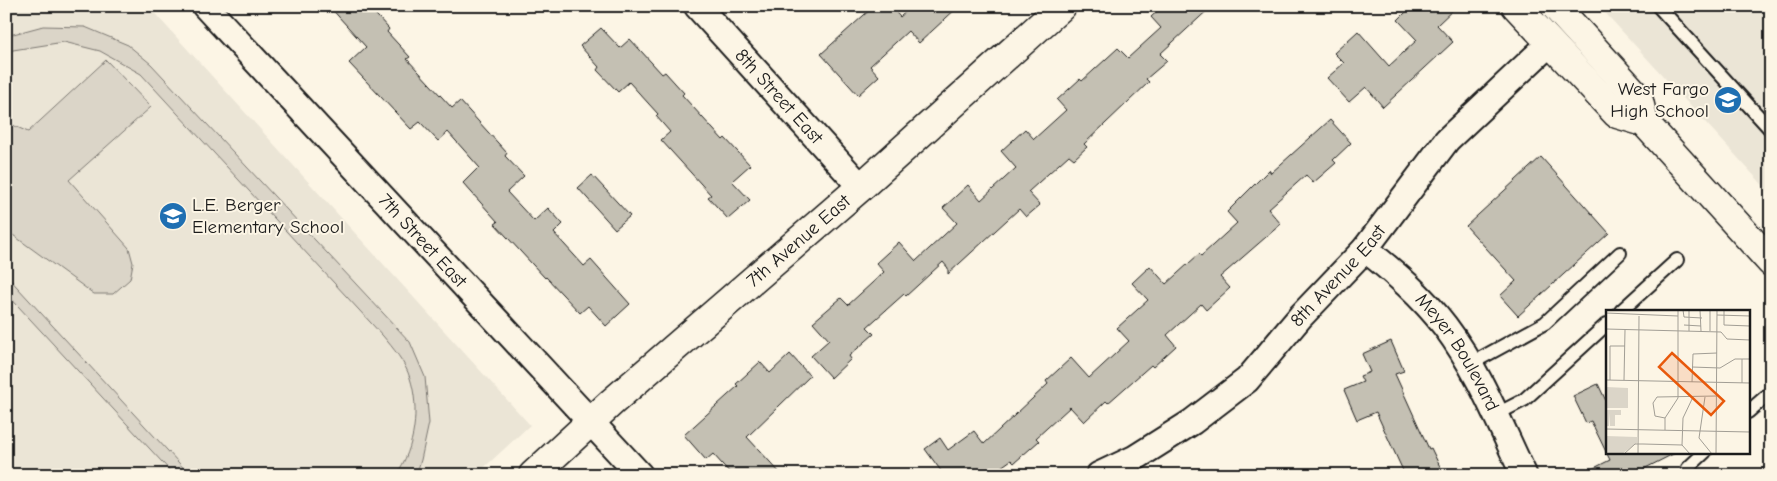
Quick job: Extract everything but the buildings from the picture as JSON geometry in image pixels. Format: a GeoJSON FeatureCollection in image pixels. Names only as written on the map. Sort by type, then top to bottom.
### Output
{"type":"FeatureCollection","features":[{"type":"Feature","properties":{"kind":"street","name":"7th Street East"},"geometry":{"type":"LineString","coordinates":[[204,6],[640,475]]}},
{"type":"Feature","properties":{"kind":"street","name":"8th Street East"},"geometry":{"type":"LineString","coordinates":[[697,6],[861,187]]}},
{"type":"Feature","properties":{"kind":"street","name":"7th Avenue East"},"geometry":{"type":"LineString","coordinates":[[533,475],[591,421],[861,187],[1062,6]]}},
{"type":"Feature","properties":{"kind":"street"},"geometry":{"type":"LineString","coordinates":[[1516,6],[1617,114],[1644,122]]}},
{"type":"Feature","properties":{"kind":"street"},"geometry":{"type":"LineString","coordinates":[[1555,6],[1638,97],[1644,122],[1771,262]]}},
{"type":"Feature","properties":{"kind":"street","name":"8th Avenue East"},"geometry":{"type":"LineString","coordinates":[[1099,475],[1139,466],[1247,380],[1301,316],[1365,249],[1447,140],[1550,43]]}},
{"type":"Feature","properties":{"kind":"street","name":"Meyer Boulevard"},"geometry":{"type":"LineString","coordinates":[[1365,249],[1417,294],[1445,326],[1470,364],[1524,475]]}},
{"type":"Feature","properties":{"kind":"lane"},"geometry":{"type":"LineString","coordinates":[[1658,6],[1770,127]]}},
{"type":"Feature","properties":{"kind":"lane"},"geometry":{"type":"LineString","coordinates":[[1470,364],[1545,323],[1620,253]]}},
{"type":"Feature","properties":{"kind":"lane"},"geometry":{"type":"LineString","coordinates":[[1622,310],[1677,260]]}},
{"type":"Feature","properties":{"kind":"lane"},"geometry":{"type":"LineString","coordinates":[[1495,415],[1524,400],[1606,325]]}},
{"type":"Feature","properties":{"kind":"lane"},"geometry":{"type":"LineString","coordinates":[[1750,410],[1771,392]]}},
{"type":"Feature","properties":{"kind":"lane"},"geometry":{"type":"LineString","coordinates":[[1689,475],[1688,468],[1703,454]]}},
{"type":"Feature","properties":{"kind":"shaded area","name":"L.E. Berger Elementary School"},"geometry":{"type":"Polygon","coordinates":[[[6,6],[148,6],[530,425],[476,475],[6,475],[6,6]]]}},
{"type":"Feature","properties":{"kind":"shaded area","name":"West Fargo High School"},"geometry":{"type":"Polygon","coordinates":[[[1599,6],[1771,6],[1771,194],[1599,6]]]}},
{"type":"Feature","properties":{"kind":"shaded area"},"geometry":{"type":"Polygon","coordinates":[[[43,26],[85,27],[128,45],[151,64],[410,342],[425,377],[429,423],[416,475],[396,475],[408,453],[414,428],[415,402],[408,372],[387,341],[141,74],[100,51],[64,42],[13,50],[6,54],[6,36],[43,26]]]}},
{"type":"Feature","properties":{"kind":"shaded area"},"geometry":{"type":"Polygon","coordinates":[[[106,60],[151,107],[69,180],[129,248],[133,263],[130,279],[113,294],[94,294],[6,230],[6,122],[28,132],[106,60]]]}},
{"type":"Feature","properties":{"kind":"shaded area"},"geometry":{"type":"Polygon","coordinates":[[[6,275],[190,475],[174,475],[6,293],[6,275]]]}},
{"type":"Feature","properties":{"kind":"place","name":"West Fargo High School"},"geometry":{"type":"Point","coordinates":[1728,100]}},
{"type":"Feature","properties":{"kind":"place","name":"L.E. Berger Elementary School"},"geometry":{"type":"Point","coordinates":[173,216]}}]}
